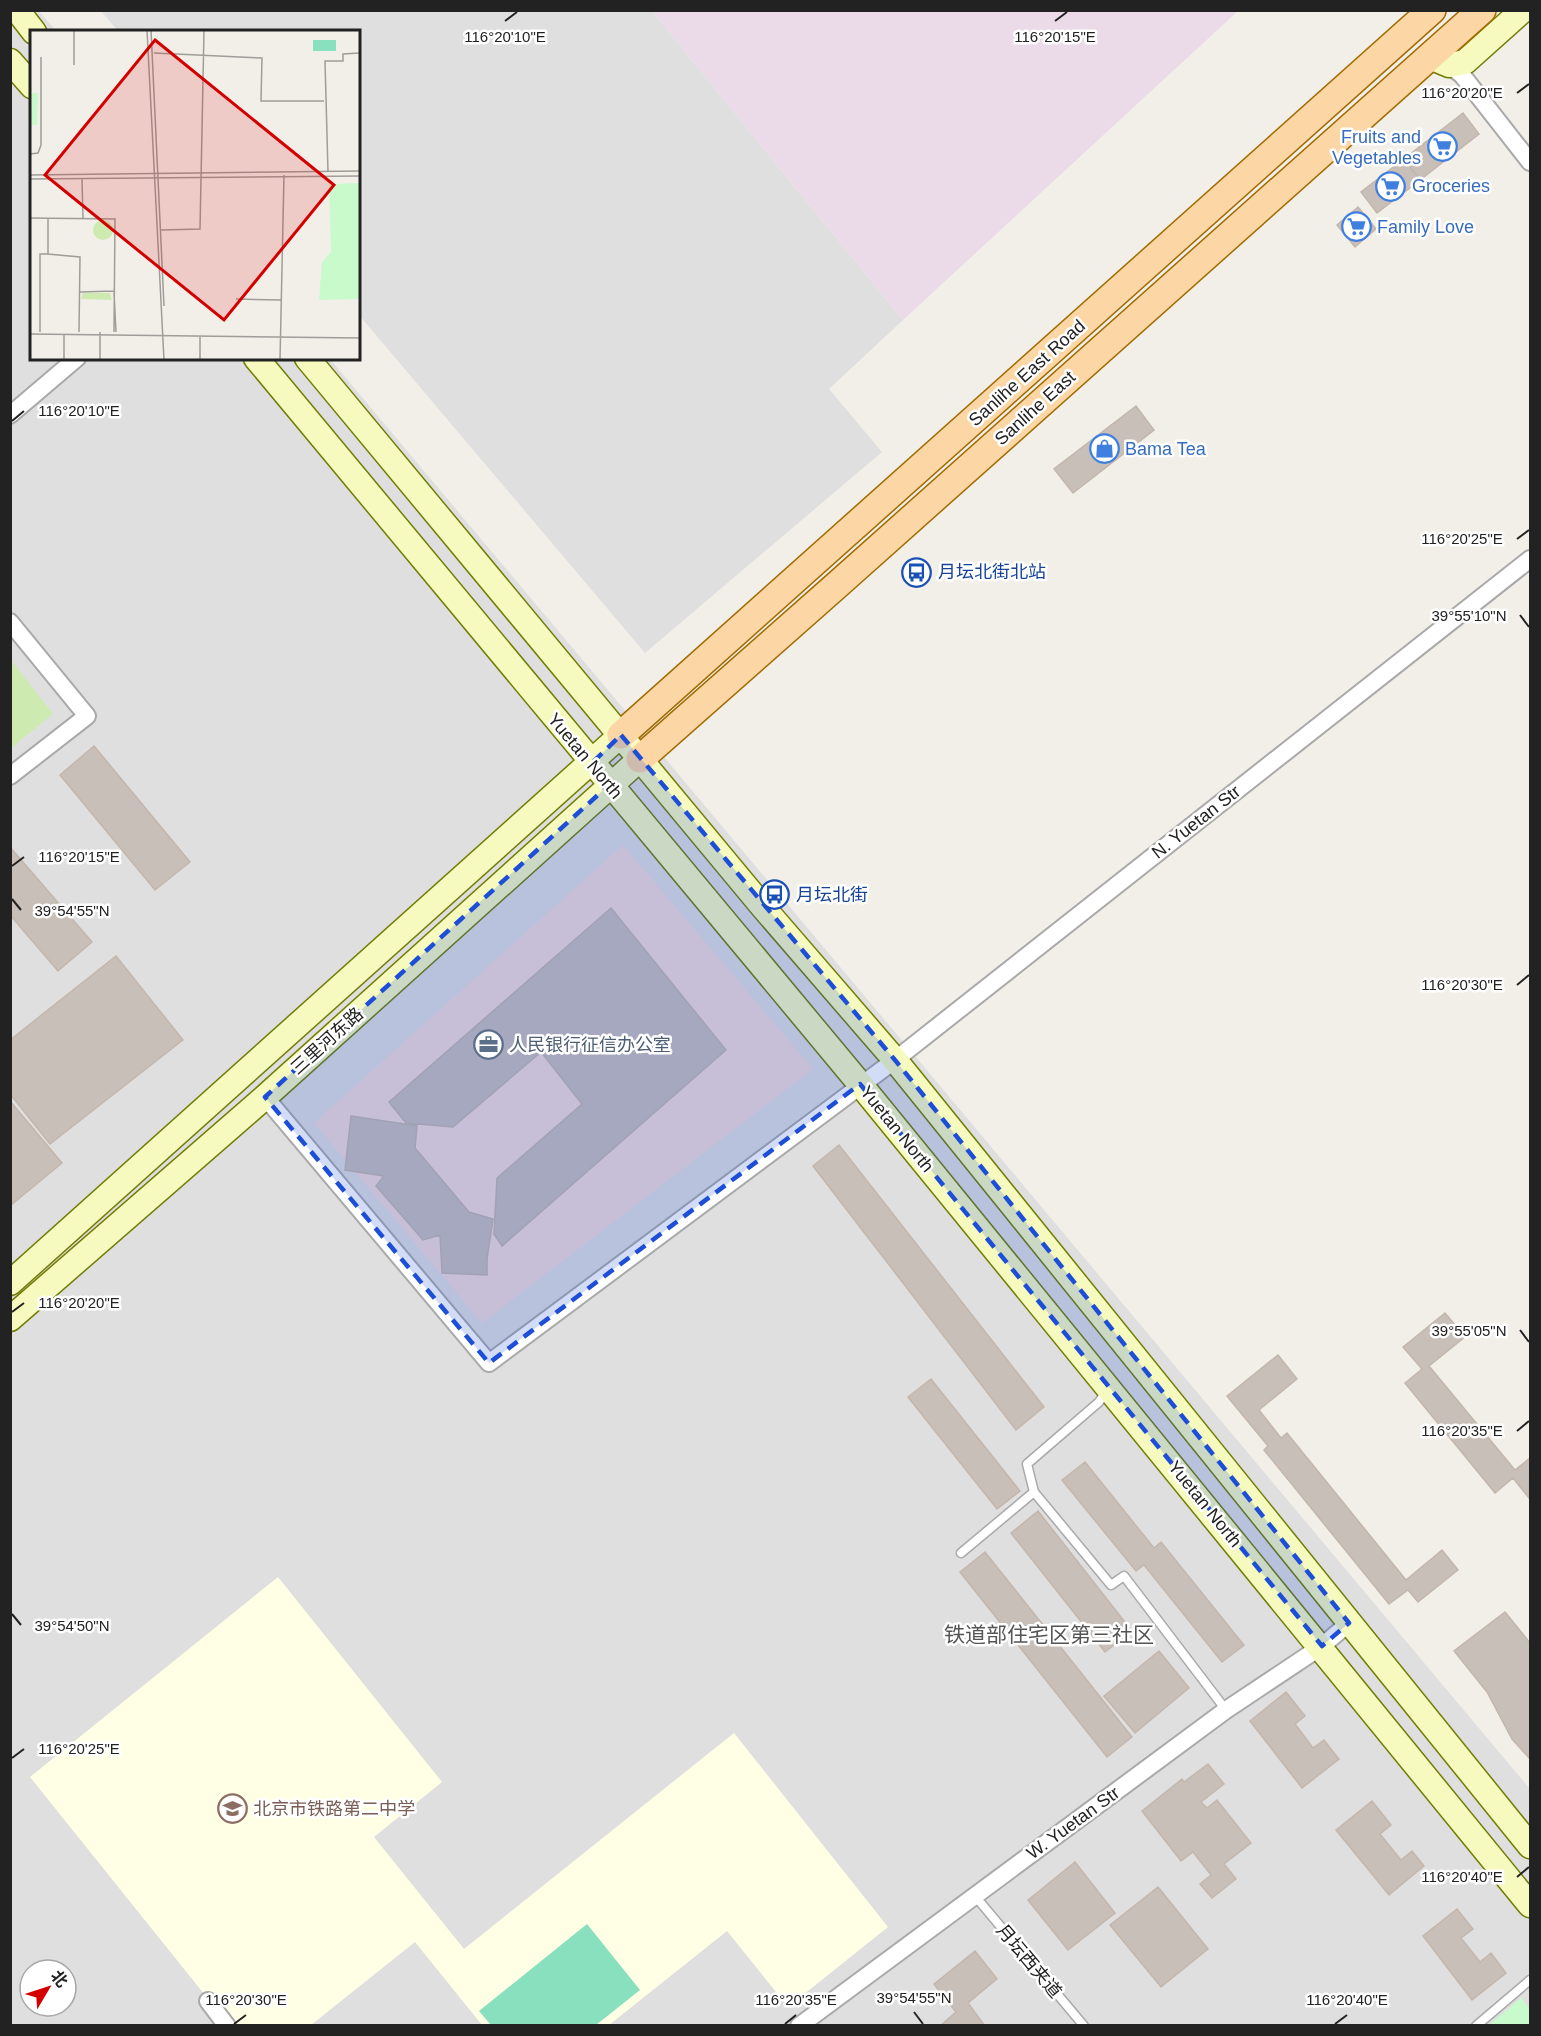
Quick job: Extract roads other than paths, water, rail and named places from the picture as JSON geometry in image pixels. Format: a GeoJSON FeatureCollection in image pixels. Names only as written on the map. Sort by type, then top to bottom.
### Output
{"type":"FeatureCollection","features":[{"type":"Feature","properties":{"kind":"main road"},"geometry":{"type":"LineString","coordinates":[[17,10],[32,30]]}},
{"type":"Feature","properties":{"kind":"main road","name":"Sanlihe East Road"},"geometry":{"type":"LineString","coordinates":[[621,735],[1432,10]]}},
{"type":"Feature","properties":{"kind":"main road"},"geometry":{"type":"LineString","coordinates":[[1439,61],[1482,10]]}},
{"type":"Feature","properties":{"kind":"main road"},"geometry":{"type":"LineString","coordinates":[[1439,61],[1465,62],[1523,10]]}},
{"type":"Feature","properties":{"kind":"main road"},"geometry":{"type":"LineString","coordinates":[[10,61],[30,84]]}},
{"type":"Feature","properties":{"kind":"main road","name":"Sanlihe East"},"geometry":{"type":"LineString","coordinates":[[640,759],[897,534],[1109,341],[1439,61]]}},
{"type":"Feature","properties":{"kind":"main road","name":"Yuetan North"},"geometry":{"type":"LineString","coordinates":[[258,360],[591,764],[860,1084],[1322,1646],[1530,1905]]}},
{"type":"Feature","properties":{"kind":"main road","name":"Yuetan North"},"geometry":{"type":"LineString","coordinates":[[309,360],[640,759],[895,1060],[1530,1845]]}},
{"type":"Feature","properties":{"kind":"main road","name":"三里河东路"},"geometry":{"type":"LineString","coordinates":[[10,1283],[621,735]]}},
{"type":"Feature","properties":{"kind":"main road","name":"三里河东路"},"geometry":{"type":"LineString","coordinates":[[10,1319],[265,1097],[640,759]]}},
{"type":"Feature","properties":{"kind":"street"},"geometry":{"type":"LineString","coordinates":[[1439,61],[1462,75],[1530,162]]}},
{"type":"Feature","properties":{"kind":"street"},"geometry":{"type":"LineString","coordinates":[[10,415],[75,360]]}},
{"type":"Feature","properties":{"kind":"street","name":"N. Yuetan Str"},"geometry":{"type":"LineString","coordinates":[[265,1097],[489,1363],[895,1060],[1530,559]]}},
{"type":"Feature","properties":{"kind":"street"},"geometry":{"type":"LineString","coordinates":[[10,622],[87,716],[10,776]]}},
{"type":"Feature","properties":{"kind":"street","name":"W. Yuetan Str"},"geometry":{"type":"LineString","coordinates":[[799,2025],[1226,1710],[1322,1646],[1349,1623]]}},
{"type":"Feature","properties":{"kind":"street"},"geometry":{"type":"LineString","coordinates":[[208,2001],[227,2025]]}},
{"type":"Feature","properties":{"kind":"lane"},"geometry":{"type":"LineString","coordinates":[[1109,1388],[1099,1402],[1027,1464],[1034,1492],[1111,1585],[1124,1576],[1226,1710]]}},
{"type":"Feature","properties":{"kind":"lane"},"geometry":{"type":"LineString","coordinates":[[961,1553],[1034,1492]]}},
{"type":"Feature","properties":{"kind":"lane","name":"月坛西夹道"},"geometry":{"type":"LineString","coordinates":[[975,1896],[1084,2025]]}},
{"type":"Feature","properties":{"kind":"lane"},"geometry":{"type":"LineString","coordinates":[[1476,2025],[1530,1980]]}},
{"type":"Feature","properties":{"kind":"place","name":"Fruits and Vegetables"},"geometry":{"type":"Point","coordinates":[1442,147]}},
{"type":"Feature","properties":{"kind":"place","name":"Groceries"},"geometry":{"type":"Point","coordinates":[1391,186]}},
{"type":"Feature","properties":{"kind":"place","name":"Family Love"},"geometry":{"type":"Point","coordinates":[1356,227]}},
{"type":"Feature","properties":{"kind":"place","name":"Bama Tea"},"geometry":{"type":"Point","coordinates":[1104,449]}},
{"type":"Feature","properties":{"kind":"place","name":"月坛北街北站"},"geometry":{"type":"Point","coordinates":[917,572]}},
{"type":"Feature","properties":{"kind":"place","name":"月坛北街"},"geometry":{"type":"Point","coordinates":[775,895]}},
{"type":"Feature","properties":{"kind":"place","name":"人民银行征信办公室"},"geometry":{"type":"Point","coordinates":[488,1045]}},
{"type":"Feature","properties":{"kind":"place","name":"北京市铁路第二中学"},"geometry":{"type":"Point","coordinates":[232,1809]}},
{"type":"Feature","properties":{"kind":"district","name":"铁道部住宅区第三社区"},"geometry":{"type":"Point","coordinates":[1049,1635]}}]}
